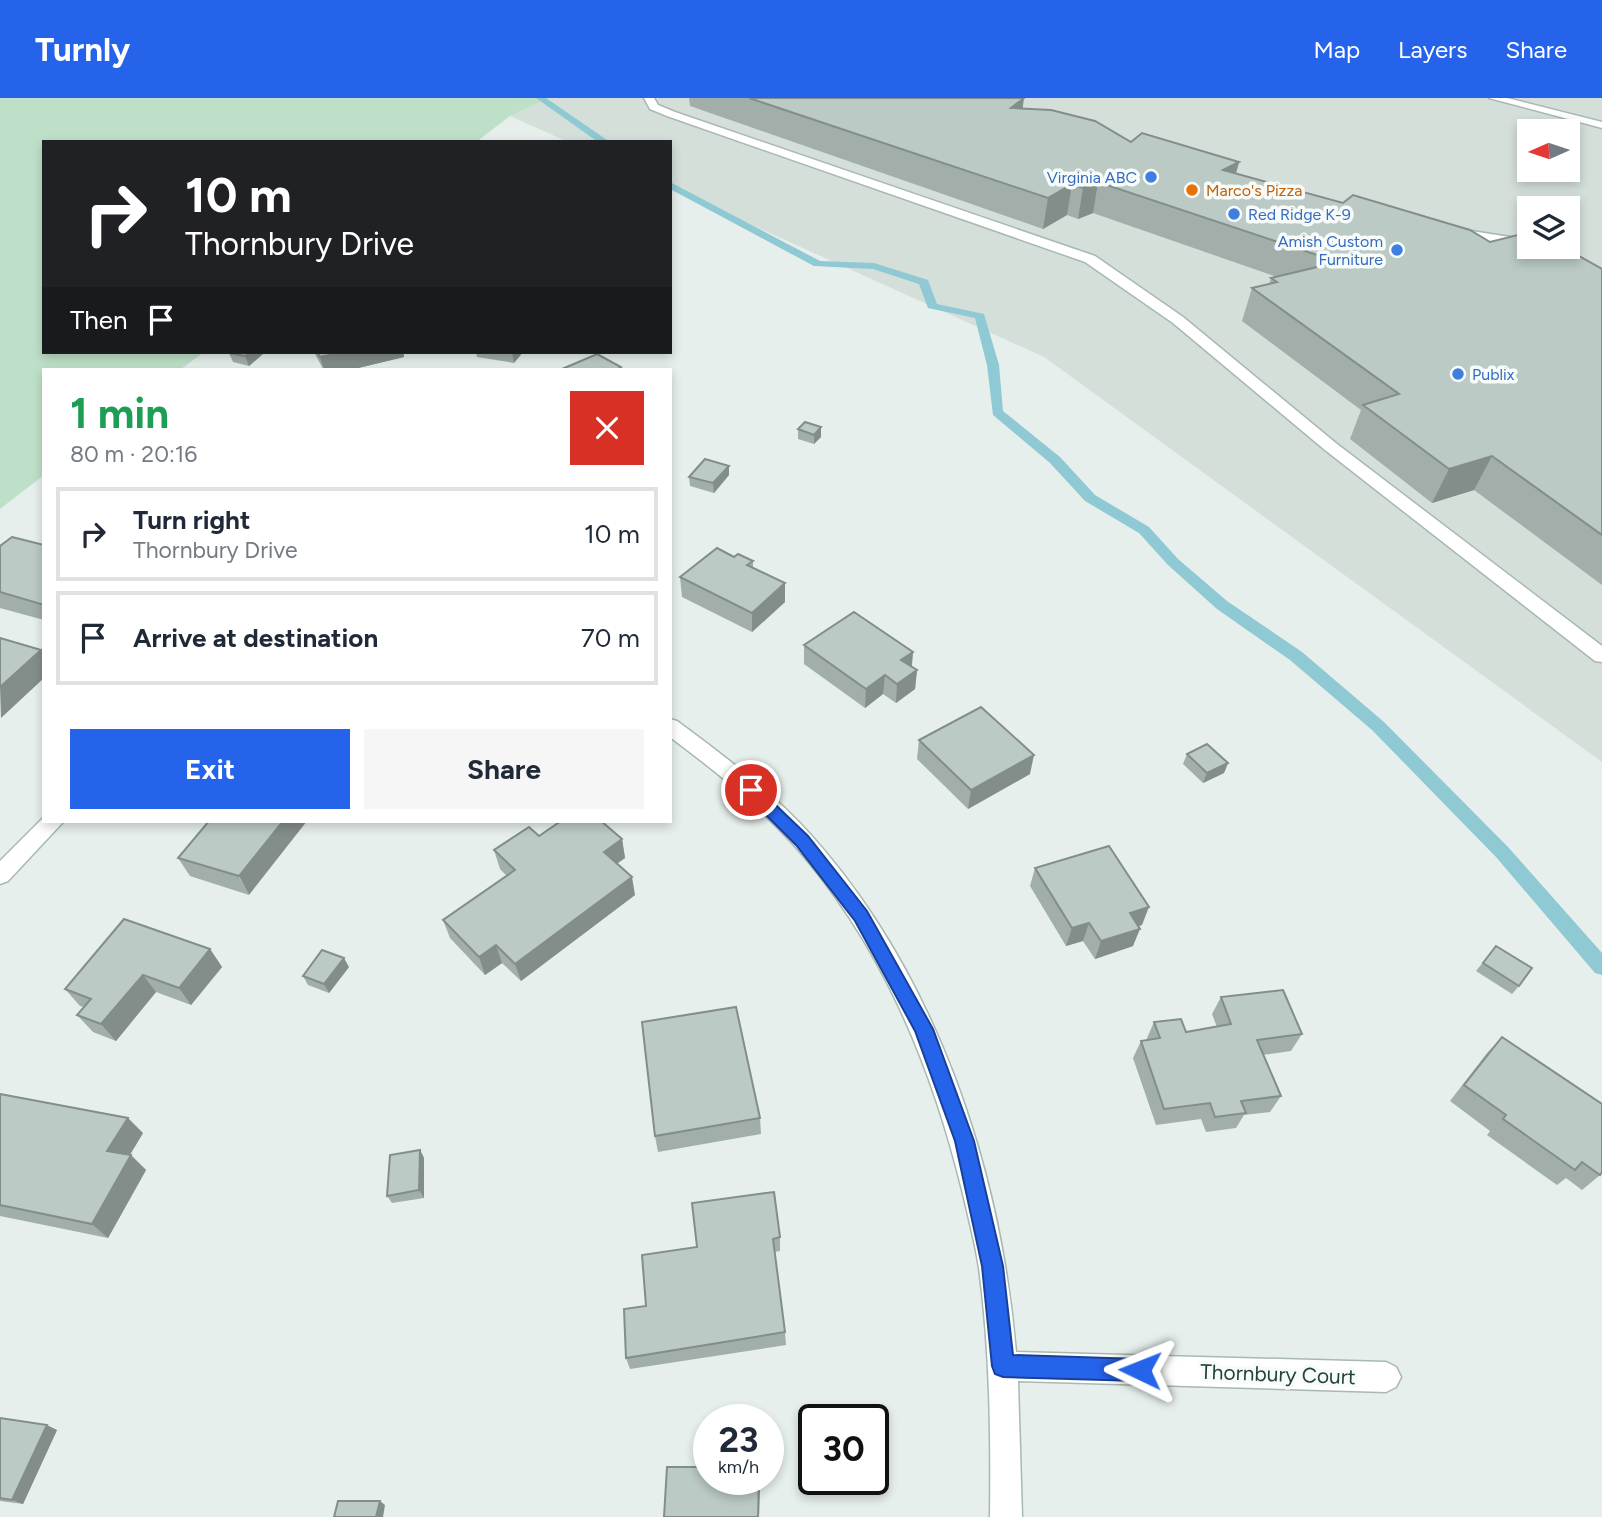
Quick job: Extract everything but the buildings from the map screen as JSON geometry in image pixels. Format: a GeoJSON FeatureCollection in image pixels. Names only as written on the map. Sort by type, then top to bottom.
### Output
{"type":"FeatureCollection","features":[{"type":"Feature","properties":{"kind":"street"},"geometry":{"type":"LineString","coordinates":[[649,98],[654,107],[671,114],[1090,259],[1178,320],[1331,447],[1602,656]]}},
{"type":"Feature","properties":{"kind":"street"},"geometry":{"type":"LineString","coordinates":[[1494,98],[1602,125]]}},
{"type":"Feature","properties":{"kind":"street"},"geometry":{"type":"LineString","coordinates":[[1438,231],[1517,242]]}},
{"type":"Feature","properties":{"kind":"street"},"geometry":{"type":"LineString","coordinates":[[672,727],[734,773],[802,841],[861,916],[924,1029],[965,1141],[993,1266],[1007,1419],[1006,1517]]}},
{"type":"Feature","properties":{"kind":"street"},"geometry":{"type":"LineString","coordinates":[[0,874],[50,823]]}},
{"type":"Feature","properties":{"kind":"street","name":"Thornbury Court"},"geometry":{"type":"LineString","coordinates":[[1003,1366],[1386,1377]]}},
{"type":"Feature","properties":{"kind":"shaded area"},"geometry":{"type":"Polygon","coordinates":[[[550,98],[1602,98],[1602,762],[1044,357],[672,189],[672,140],[564,140],[510,116],[550,98]]]}},
{"type":"Feature","properties":{"kind":"green space"},"geometry":{"type":"Polygon","coordinates":[[[0,98],[550,98],[510,116],[479,140],[42,140],[42,354],[201,354],[182,368],[42,368],[42,477],[0,509],[0,98]]]}},
{"type":"Feature","properties":{"kind":"waterway"},"geometry":{"type":"LineString","coordinates":[[540,98],[602,140]]}},
{"type":"Feature","properties":{"kind":"waterway"},"geometry":{"type":"LineString","coordinates":[[672,186],[818,264],[874,266],[924,282],[932,306],[980,316],[993,365],[997,412],[1055,460],[1090,498],[1144,530],[1173,562],[1222,605],[1296,656],[1378,726],[1502,852],[1602,967]]}},
{"type":"Feature","properties":{"kind":"place","name":"Virginia ABC"},"geometry":{"type":"Point","coordinates":[1151,177]}},
{"type":"Feature","properties":{"kind":"place","name":"Marco's Pizza"},"geometry":{"type":"Point","coordinates":[1192,190]}},
{"type":"Feature","properties":{"kind":"place","name":"Red Ridge K-9"},"geometry":{"type":"Point","coordinates":[1234,214]}},
{"type":"Feature","properties":{"kind":"place","name":"Amish Custom Furniture"},"geometry":{"type":"Point","coordinates":[1397,250]}},
{"type":"Feature","properties":{"kind":"place","name":"Publix"},"geometry":{"type":"Point","coordinates":[1458,374]}},
{"type":"Feature","properties":{"kind":"route"},"geometry":{"type":"LineString","coordinates":[[751,790],[802,841],[861,916],[924,1029],[965,1141],[993,1266],[1003,1366],[1140,1370]]}}]}
